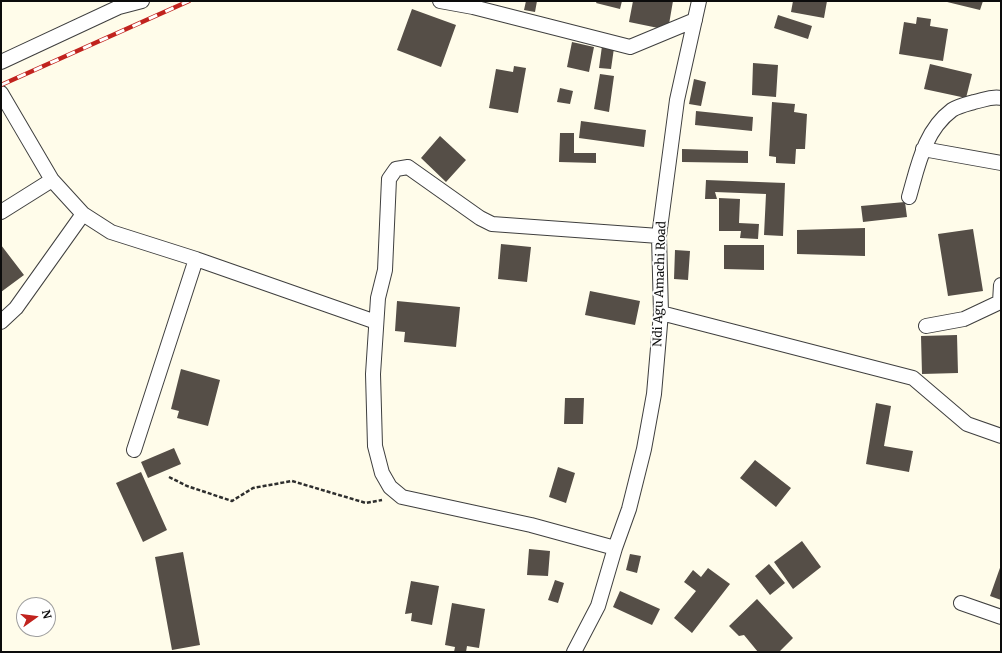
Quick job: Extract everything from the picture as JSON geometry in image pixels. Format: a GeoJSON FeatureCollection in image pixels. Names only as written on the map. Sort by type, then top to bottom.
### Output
{"type":"FeatureCollection","features":[{"type":"Feature","properties":{"kind":"street"},"geometry":{"type":"LineString","coordinates":[[440,1],[473,7],[630,47],[695,20]]}},
{"type":"Feature","properties":{"kind":"street","name":"Ndi Agu Amachi Road"},"geometry":{"type":"LineString","coordinates":[[574,652],[598,606],[615,548],[629,509],[644,449],[654,394],[661,313],[659,236],[677,100],[699,1]]}},
{"type":"Feature","properties":{"kind":"street"},"geometry":{"type":"LineString","coordinates":[[1,62],[119,7],[135,2]]}},
{"type":"Feature","properties":{"kind":"street"},"geometry":{"type":"LineString","coordinates":[[1,93],[52,180],[83,214],[111,232],[196,258],[376,322]]}},
{"type":"Feature","properties":{"kind":"street"},"geometry":{"type":"LineString","coordinates":[[909,196],[923,149],[937,125],[951,111],[958,107],[993,96],[1001,98]]}},
{"type":"Feature","properties":{"kind":"street"},"geometry":{"type":"LineString","coordinates":[[923,149],[1001,163]]}},
{"type":"Feature","properties":{"kind":"street"},"geometry":{"type":"LineString","coordinates":[[615,548],[531,525],[402,497],[390,487],[382,473],[375,446],[373,374],[378,298],[385,270],[389,179],[396,169],[408,167],[480,218],[492,224],[659,236]]}},
{"type":"Feature","properties":{"kind":"street"},"geometry":{"type":"LineString","coordinates":[[1,212],[52,180]]}},
{"type":"Feature","properties":{"kind":"street"},"geometry":{"type":"LineString","coordinates":[[1,322],[16,308],[83,214]]}},
{"type":"Feature","properties":{"kind":"street"},"geometry":{"type":"LineString","coordinates":[[134,450],[196,258]]}},
{"type":"Feature","properties":{"kind":"street"},"geometry":{"type":"LineString","coordinates":[[926,326],[964,319],[1000,302],[1001,285]]}},
{"type":"Feature","properties":{"kind":"street"},"geometry":{"type":"LineString","coordinates":[[661,313],[913,378],[967,424],[1001,436]]}},
{"type":"Feature","properties":{"kind":"street"},"geometry":{"type":"LineString","coordinates":[[961,603],[1001,617]]}},
{"type":"Feature","properties":{"kind":"path"},"geometry":{"type":"LineString","coordinates":[[169,477],[187,486],[232,501],[253,488],[292,481],[366,503],[402,497]]}},
{"type":"Feature","properties":{"kind":"building"},"geometry":{"type":"Polygon","coordinates":[[[526,1],[537,1],[535,12],[524,10],[526,1]]]}},
{"type":"Feature","properties":{"kind":"building"},"geometry":{"type":"Polygon","coordinates":[[[597,1],[622,1],[620,9],[596,3],[597,1]]]}},
{"type":"Feature","properties":{"kind":"building"},"geometry":{"type":"Polygon","coordinates":[[[633,1],[673,1],[668,30],[629,22],[633,1]]]}},
{"type":"Feature","properties":{"kind":"building"},"geometry":{"type":"Polygon","coordinates":[[[793,1],[827,1],[824,18],[791,12],[793,1]]]}},
{"type":"Feature","properties":{"kind":"building"},"geometry":{"type":"Polygon","coordinates":[[[943,1],[983,1],[980,10],[943,1]]]}},
{"type":"Feature","properties":{"kind":"building"},"geometry":{"type":"Polygon","coordinates":[[[412,9],[456,25],[441,67],[397,50],[412,9]]]}},
{"type":"Feature","properties":{"kind":"building"},"geometry":{"type":"Polygon","coordinates":[[[778,15],[812,26],[808,39],[774,28],[778,15]]]}},
{"type":"Feature","properties":{"kind":"building"},"geometry":{"type":"Polygon","coordinates":[[[917,17],[931,19],[930,26],[948,29],[943,61],[899,54],[904,22],[916,24],[917,17]]]}},
{"type":"Feature","properties":{"kind":"building"},"geometry":{"type":"Polygon","coordinates":[[[572,42],[594,47],[589,72],[567,67],[572,42]]]}},
{"type":"Feature","properties":{"kind":"building"},"geometry":{"type":"Polygon","coordinates":[[[602,46],[614,48],[611,69],[599,68],[602,46]]]}},
{"type":"Feature","properties":{"kind":"building"},"geometry":{"type":"Polygon","coordinates":[[[753,63],[778,65],[776,97],[752,95],[753,63]]]}},
{"type":"Feature","properties":{"kind":"building"},"geometry":{"type":"Polygon","coordinates":[[[930,64],[972,74],[966,98],[924,89],[930,64]]]}},
{"type":"Feature","properties":{"kind":"building"},"geometry":{"type":"Polygon","coordinates":[[[514,66],[526,68],[518,113],[489,108],[496,69],[513,72],[514,66]]]}},
{"type":"Feature","properties":{"kind":"building"},"geometry":{"type":"Polygon","coordinates":[[[600,74],[614,76],[609,112],[594,109],[600,74]]]}},
{"type":"Feature","properties":{"kind":"building"},"geometry":{"type":"Polygon","coordinates":[[[694,79],[706,82],[701,106],[689,104],[694,79]]]}},
{"type":"Feature","properties":{"kind":"building"},"geometry":{"type":"Polygon","coordinates":[[[560,88],[573,91],[570,104],[557,102],[560,88]]]}},
{"type":"Feature","properties":{"kind":"building"},"geometry":{"type":"Polygon","coordinates":[[[772,102],[795,104],[794,112],[807,114],[805,149],[796,149],[795,164],[776,163],[776,157],[769,156],[772,102]]]}},
{"type":"Feature","properties":{"kind":"building"},"geometry":{"type":"Polygon","coordinates":[[[696,111],[753,117],[752,131],[695,125],[696,111]]]}},
{"type":"Feature","properties":{"kind":"building"},"geometry":{"type":"Polygon","coordinates":[[[581,121],[646,130],[644,147],[579,138],[581,121]]]}},
{"type":"Feature","properties":{"kind":"building"},"geometry":{"type":"Polygon","coordinates":[[[560,133],[574,133],[574,153],[596,153],[596,163],[559,162],[560,133]]]}},
{"type":"Feature","properties":{"kind":"building"},"geometry":{"type":"Polygon","coordinates":[[[440,136],[466,160],[446,182],[421,158],[440,136]]]}},
{"type":"Feature","properties":{"kind":"building"},"geometry":{"type":"Polygon","coordinates":[[[682,149],[748,151],[748,163],[682,162],[682,149]]]}},
{"type":"Feature","properties":{"kind":"building"},"geometry":{"type":"Polygon","coordinates":[[[706,180],[785,183],[783,236],[764,235],[766,194],[715,192],[717,199],[705,199],[706,180]]]}},
{"type":"Feature","properties":{"kind":"building"},"geometry":{"type":"Polygon","coordinates":[[[719,198],[740,199],[739,223],[759,224],[758,239],[740,238],[741,231],[719,231],[719,198]]]}},
{"type":"Feature","properties":{"kind":"building"},"geometry":{"type":"Polygon","coordinates":[[[905,202],[907,217],[863,222],[861,206],[905,202]]]}},
{"type":"Feature","properties":{"kind":"building"},"geometry":{"type":"Polygon","coordinates":[[[865,228],[865,256],[797,254],[797,230],[865,228]]]}},
{"type":"Feature","properties":{"kind":"building"},"geometry":{"type":"Polygon","coordinates":[[[973,229],[983,291],[948,296],[938,234],[973,229]]]}},
{"type":"Feature","properties":{"kind":"building"},"geometry":{"type":"Polygon","coordinates":[[[501,244],[531,247],[527,282],[498,279],[501,244]]]}},
{"type":"Feature","properties":{"kind":"building"},"geometry":{"type":"Polygon","coordinates":[[[1,245],[24,275],[1,292],[1,245]]]}},
{"type":"Feature","properties":{"kind":"building"},"geometry":{"type":"Polygon","coordinates":[[[724,245],[764,245],[764,270],[724,269],[724,245]]]}},
{"type":"Feature","properties":{"kind":"building"},"geometry":{"type":"Polygon","coordinates":[[[675,250],[690,251],[688,280],[674,279],[675,250]]]}},
{"type":"Feature","properties":{"kind":"building"},"geometry":{"type":"Polygon","coordinates":[[[590,291],[640,301],[635,325],[585,315],[590,291]]]}},
{"type":"Feature","properties":{"kind":"building"},"geometry":{"type":"Polygon","coordinates":[[[397,301],[460,307],[456,347],[404,342],[405,332],[395,331],[397,301]]]}},
{"type":"Feature","properties":{"kind":"building"},"geometry":{"type":"Polygon","coordinates":[[[957,335],[958,373],[922,374],[921,336],[957,335]]]}},
{"type":"Feature","properties":{"kind":"building"},"geometry":{"type":"Polygon","coordinates":[[[181,369],[220,380],[208,426],[177,418],[179,411],[171,409],[181,369]]]}},
{"type":"Feature","properties":{"kind":"building"},"geometry":{"type":"Polygon","coordinates":[[[565,398],[584,398],[583,424],[564,424],[565,398]]]}},
{"type":"Feature","properties":{"kind":"building"},"geometry":{"type":"Polygon","coordinates":[[[876,403],[891,406],[884,446],[913,451],[909,472],[866,464],[876,403]]]}},
{"type":"Feature","properties":{"kind":"building"},"geometry":{"type":"Polygon","coordinates":[[[174,448],[181,464],[148,478],[141,462],[174,448]]]}},
{"type":"Feature","properties":{"kind":"building"},"geometry":{"type":"Polygon","coordinates":[[[755,460],[791,488],[776,507],[740,478],[755,460]]]}},
{"type":"Feature","properties":{"kind":"building"},"geometry":{"type":"Polygon","coordinates":[[[558,467],[575,473],[566,503],[549,497],[558,467]]]}},
{"type":"Feature","properties":{"kind":"building"},"geometry":{"type":"Polygon","coordinates":[[[141,472],[167,530],[143,542],[116,483],[141,472]]]}},
{"type":"Feature","properties":{"kind":"building"},"geometry":{"type":"Polygon","coordinates":[[[802,541],[821,567],[793,589],[774,562],[802,541]]]}},
{"type":"Feature","properties":{"kind":"building"},"geometry":{"type":"Polygon","coordinates":[[[529,549],[550,551],[548,576],[527,575],[529,549]]]}},
{"type":"Feature","properties":{"kind":"building"},"geometry":{"type":"Polygon","coordinates":[[[183,552],[200,645],[172,650],[155,557],[183,552]]]}},
{"type":"Feature","properties":{"kind":"building"},"geometry":{"type":"Polygon","coordinates":[[[630,554],[641,556],[637,573],[626,570],[630,554]]]}},
{"type":"Feature","properties":{"kind":"building"},"geometry":{"type":"Polygon","coordinates":[[[769,564],[785,583],[770,595],[755,576],[769,564]]]}},
{"type":"Feature","properties":{"kind":"building"},"geometry":{"type":"Polygon","coordinates":[[[1001,565],[1001,600],[990,596],[1001,565]]]}},
{"type":"Feature","properties":{"kind":"building"},"geometry":{"type":"Polygon","coordinates":[[[708,568],[730,584],[692,633],[674,618],[696,591],[684,582],[693,570],[701,577],[708,568]]]}},
{"type":"Feature","properties":{"kind":"building"},"geometry":{"type":"Polygon","coordinates":[[[555,580],[564,583],[558,603],[548,600],[555,580]]]}},
{"type":"Feature","properties":{"kind":"building"},"geometry":{"type":"Polygon","coordinates":[[[411,581],[439,586],[432,625],[411,621],[412,613],[405,614],[411,581]]]}},
{"type":"Feature","properties":{"kind":"building"},"geometry":{"type":"Polygon","coordinates":[[[620,591],[660,609],[652,625],[613,607],[620,591]]]}},
{"type":"Feature","properties":{"kind":"building"},"geometry":{"type":"Polygon","coordinates":[[[757,599],[793,638],[779,652],[758,652],[744,635],[739,636],[729,626],[757,599]]]}},
{"type":"Feature","properties":{"kind":"building"},"geometry":{"type":"Polygon","coordinates":[[[452,603],[485,609],[479,648],[467,646],[466,652],[454,652],[455,647],[445,645],[452,603]]]}},
{"type":"Feature","properties":{"kind":"railway"},"geometry":{"type":"LineString","coordinates":[[1,85],[189,1]]}}]}
